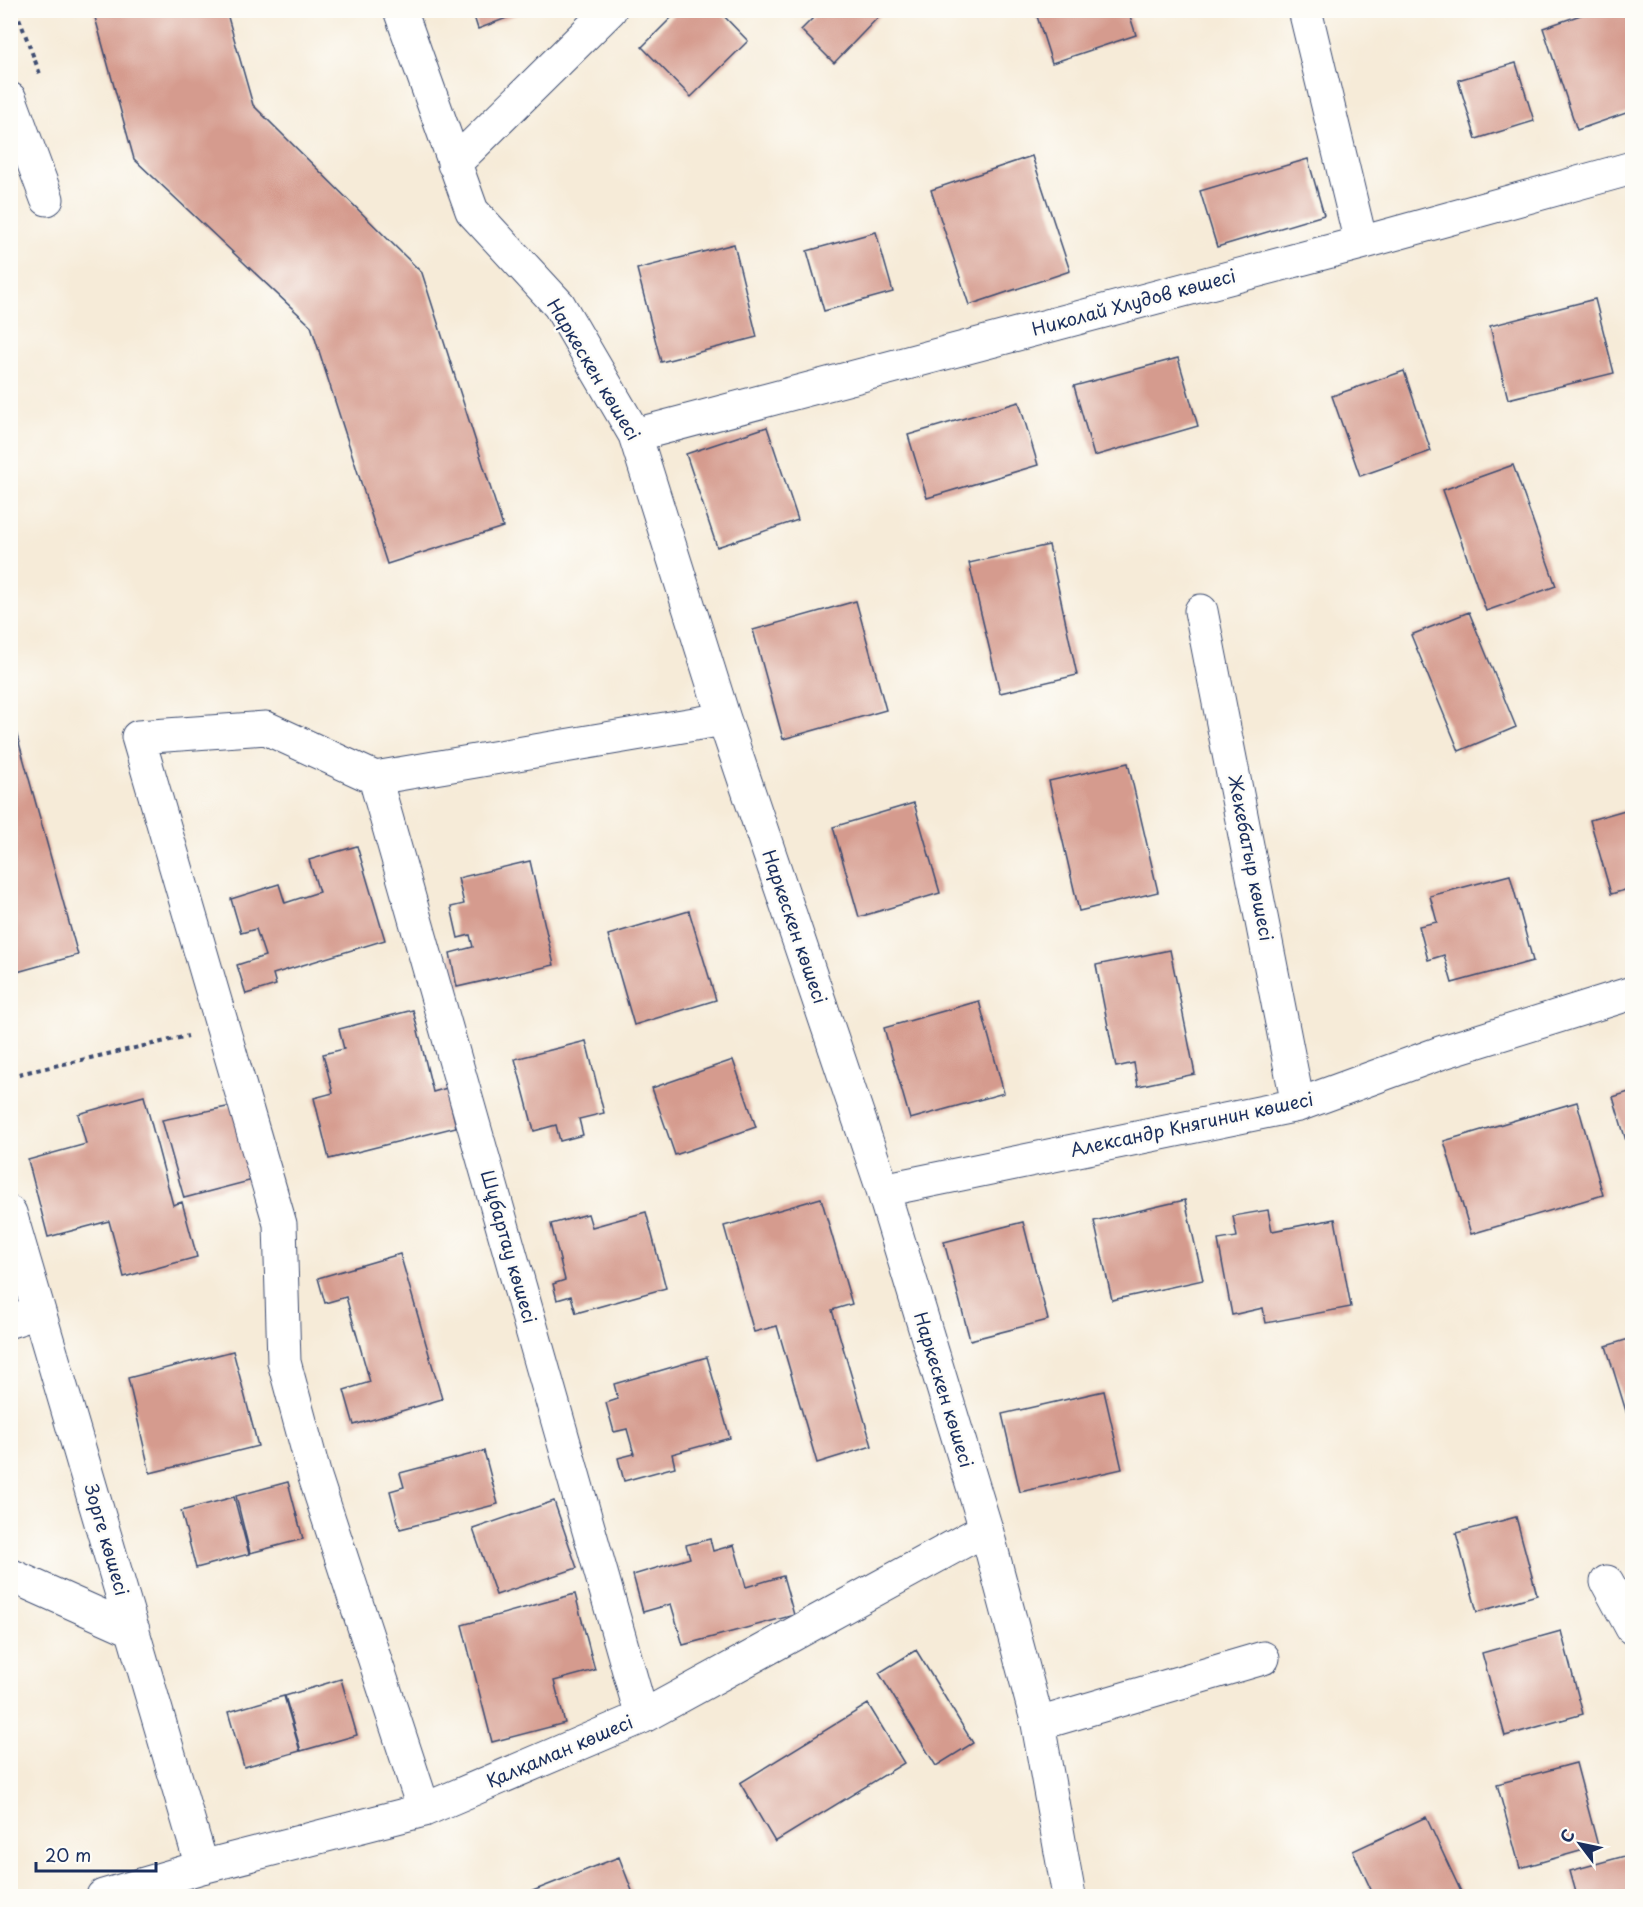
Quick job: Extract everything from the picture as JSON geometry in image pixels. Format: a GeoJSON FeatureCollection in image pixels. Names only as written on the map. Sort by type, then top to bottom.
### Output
{"type":"FeatureCollection","features":[{"type":"Feature","properties":{"kind":"street","name":"Наркескен көшесі"},"geometry":{"type":"LineString","coordinates":[[400,10],[472,211],[559,305],[635,435],[724,719],[882,1190],[986,1529],[1038,1724],[1069,1896]]}},
{"type":"Feature","properties":{"kind":"street"},"geometry":{"type":"LineString","coordinates":[[454,164],[610,10]]}},
{"type":"Feature","properties":{"kind":"street"},"geometry":{"type":"LineString","coordinates":[[1305,10],[1361,243]]}},
{"type":"Feature","properties":{"kind":"street"},"geometry":{"type":"LineString","coordinates":[[10,99],[47,199]]}},
{"type":"Feature","properties":{"kind":"street","name":"Николай Хлудов көшесі"},"geometry":{"type":"LineString","coordinates":[[635,435],[1361,243],[1632,168]]}},
{"type":"Feature","properties":{"kind":"street","name":"Жекебатыр көшесі"},"geometry":{"type":"LineString","coordinates":[[1201,611],[1298,1105]]}},
{"type":"Feature","properties":{"kind":"street"},"geometry":{"type":"LineString","coordinates":[[424,1810],[315,1477],[284,1362],[280,1224],[138,737],[266,728],[375,778],[724,719]]}},
{"type":"Feature","properties":{"kind":"street","name":"Шұбартау көшесі"},"geometry":{"type":"LineString","coordinates":[[375,778],[642,1717]]}},
{"type":"Feature","properties":{"kind":"street","name":"Александр Княгинин көшесі"},"geometry":{"type":"LineString","coordinates":[[882,1190],[1298,1105],[1443,1052],[1632,993]]}},
{"type":"Feature","properties":{"kind":"street","name":"Зорге көшесі"},"geometry":{"type":"LineString","coordinates":[[10,1213],[25,1317],[133,1630],[202,1868]]}},
{"type":"Feature","properties":{"kind":"street","name":"Қалқаман көшесі"},"geometry":{"type":"LineString","coordinates":[[103,1896],[424,1810],[642,1717],[986,1529]]}},
{"type":"Feature","properties":{"kind":"street"},"geometry":{"type":"LineString","coordinates":[[10,1575],[133,1630]]}},
{"type":"Feature","properties":{"kind":"street"},"geometry":{"type":"LineString","coordinates":[[1607,1582],[1632,1628]]}},
{"type":"Feature","properties":{"kind":"street"},"geometry":{"type":"LineString","coordinates":[[1038,1724],[1263,1658]]}},
{"type":"Feature","properties":{"kind":"path"},"geometry":{"type":"LineString","coordinates":[[10,1076],[223,1029]]}},
{"type":"Feature","properties":{"kind":"building"},"geometry":{"type":"Polygon","coordinates":[[[93,10],[226,10],[253,105],[422,273],[503,527],[387,564],[311,326],[134,159],[93,10]]]}},
{"type":"Feature","properties":{"kind":"building"},"geometry":{"type":"Polygon","coordinates":[[[472,10],[525,10],[525,11],[478,29],[472,10]]]}},
{"type":"Feature","properties":{"kind":"building"},"geometry":{"type":"Polygon","coordinates":[[[679,10],[718,10],[748,41],[691,97],[642,47],[679,10]]]}},
{"type":"Feature","properties":{"kind":"building"},"geometry":{"type":"Polygon","coordinates":[[[821,10],[885,10],[834,63],[801,30],[821,10]]]}},
{"type":"Feature","properties":{"kind":"building"},"geometry":{"type":"Polygon","coordinates":[[[1035,10],[1128,10],[1136,35],[1052,63],[1035,10]]]}},
{"type":"Feature","properties":{"kind":"building"},"geometry":{"type":"Polygon","coordinates":[[[1595,10],[1632,10],[1632,111],[1577,130],[1543,28],[1595,10]]]}},
{"type":"Feature","properties":{"kind":"building"},"geometry":{"type":"Polygon","coordinates":[[[1516,63],[1534,121],[1476,139],[1458,80],[1516,63]]]}},
{"type":"Feature","properties":{"kind":"building"},"geometry":{"type":"Polygon","coordinates":[[[1032,156],[1070,271],[969,305],[931,190],[1032,156]]]}},
{"type":"Feature","properties":{"kind":"building"},"geometry":{"type":"Polygon","coordinates":[[[1308,159],[1324,215],[1217,247],[1200,191],[1308,159]]]}},
{"type":"Feature","properties":{"kind":"building"},"geometry":{"type":"Polygon","coordinates":[[[876,232],[893,292],[824,311],[807,251],[876,232]]]}},
{"type":"Feature","properties":{"kind":"building"},"geometry":{"type":"Polygon","coordinates":[[[734,244],[757,337],[661,362],[637,269],[734,244]]]}},
{"type":"Feature","properties":{"kind":"building"},"geometry":{"type":"Polygon","coordinates":[[[1595,299],[1614,373],[1508,399],[1490,326],[1595,299]]]}},
{"type":"Feature","properties":{"kind":"building"},"geometry":{"type":"Polygon","coordinates":[[[1178,358],[1198,426],[1094,456],[1074,386],[1178,358]]]}},
{"type":"Feature","properties":{"kind":"building"},"geometry":{"type":"Polygon","coordinates":[[[1404,371],[1431,451],[1360,476],[1332,396],[1404,371]]]}},
{"type":"Feature","properties":{"kind":"building"},"geometry":{"type":"Polygon","coordinates":[[[1019,402],[1038,465],[927,498],[908,435],[1019,402]]]}},
{"type":"Feature","properties":{"kind":"building"},"geometry":{"type":"Polygon","coordinates":[[[767,427],[798,520],[717,547],[686,454],[767,427]]]}},
{"type":"Feature","properties":{"kind":"building"},"geometry":{"type":"Polygon","coordinates":[[[1513,465],[1556,586],[1486,611],[1443,490],[1513,465]]]}},
{"type":"Feature","properties":{"kind":"building"},"geometry":{"type":"Polygon","coordinates":[[[1049,545],[1077,675],[1000,693],[969,563],[1049,545]]]}},
{"type":"Feature","properties":{"kind":"building"},"geometry":{"type":"Polygon","coordinates":[[[856,601],[886,710],[783,739],[753,630],[856,601]]]}},
{"type":"Feature","properties":{"kind":"building"},"geometry":{"type":"Polygon","coordinates":[[[1469,612],[1516,727],[1459,751],[1411,635],[1469,612]]]}},
{"type":"Feature","properties":{"kind":"building"},"geometry":{"type":"Polygon","coordinates":[[[10,715],[78,955],[10,974],[10,715]]]}},
{"type":"Feature","properties":{"kind":"building"},"geometry":{"type":"Polygon","coordinates":[[[1128,763],[1158,892],[1079,911],[1049,781],[1128,763]]]}},
{"type":"Feature","properties":{"kind":"building"},"geometry":{"type":"Polygon","coordinates":[[[914,803],[940,893],[859,917],[833,827],[914,803]]]}},
{"type":"Feature","properties":{"kind":"building"},"geometry":{"type":"Polygon","coordinates":[[[1632,808],[1632,888],[1611,894],[1590,820],[1632,808]]]}},
{"type":"Feature","properties":{"kind":"building"},"geometry":{"type":"Polygon","coordinates":[[[357,846],[385,940],[273,974],[276,985],[246,994],[237,965],[265,956],[256,929],[241,933],[231,899],[279,884],[285,903],[319,892],[309,860],[357,846]]]}},
{"type":"Feature","properties":{"kind":"building"},"geometry":{"type":"Polygon","coordinates":[[[530,861],[554,965],[457,987],[450,953],[473,947],[470,935],[458,938],[451,907],[464,904],[458,878],[530,861]]]}},
{"type":"Feature","properties":{"kind":"building"},"geometry":{"type":"Polygon","coordinates":[[[1510,875],[1533,961],[1452,983],[1444,955],[1428,960],[1419,926],[1437,922],[1430,896],[1510,875]]]}},
{"type":"Feature","properties":{"kind":"building"},"geometry":{"type":"Polygon","coordinates":[[[689,911],[716,1000],[634,1025],[608,935],[689,911]]]}},
{"type":"Feature","properties":{"kind":"building"},"geometry":{"type":"Polygon","coordinates":[[[1170,950],[1195,1074],[1138,1086],[1134,1063],[1116,1067],[1096,965],[1170,950]]]}},
{"type":"Feature","properties":{"kind":"building"},"geometry":{"type":"Polygon","coordinates":[[[979,1001],[1004,1093],[910,1119],[884,1028],[979,1001]]]}},
{"type":"Feature","properties":{"kind":"building"},"geometry":{"type":"Polygon","coordinates":[[[413,1010],[433,1092],[447,1088],[456,1127],[329,1159],[314,1098],[333,1093],[323,1054],[344,1049],[339,1029],[413,1010]]]}},
{"type":"Feature","properties":{"kind":"building"},"geometry":{"type":"Polygon","coordinates":[[[586,1041],[604,1113],[579,1119],[583,1135],[560,1141],[556,1125],[534,1131],[515,1059],[586,1041]]]}},
{"type":"Feature","properties":{"kind":"building"},"geometry":{"type":"Polygon","coordinates":[[[733,1060],[756,1127],[675,1155],[652,1088],[733,1060]]]}},
{"type":"Feature","properties":{"kind":"building"},"geometry":{"type":"Polygon","coordinates":[[[1632,1091],[1632,1161],[1613,1097],[1632,1091]]]}},
{"type":"Feature","properties":{"kind":"building"},"geometry":{"type":"Polygon","coordinates":[[[144,1096],[173,1205],[182,1202],[197,1257],[124,1277],[109,1221],[48,1237],[28,1160],[86,1144],[78,1114],[144,1096]]]}},
{"type":"Feature","properties":{"kind":"building"},"geometry":{"type":"Polygon","coordinates":[[[1577,1102],[1603,1195],[1471,1234],[1444,1141],[1577,1102]]]}},
{"type":"Feature","properties":{"kind":"building"},"geometry":{"type":"Polygon","coordinates":[[[237,1105],[253,1180],[184,1198],[162,1120],[237,1105]]]}},
{"type":"Feature","properties":{"kind":"building"},"geometry":{"type":"Polygon","coordinates":[[[821,1198],[852,1304],[832,1310],[872,1446],[817,1463],[777,1326],[754,1332],[724,1226],[821,1198]]]}},
{"type":"Feature","properties":{"kind":"building"},"geometry":{"type":"Polygon","coordinates":[[[1185,1200],[1203,1280],[1112,1300],[1094,1221],[1185,1200]]]}},
{"type":"Feature","properties":{"kind":"building"},"geometry":{"type":"Polygon","coordinates":[[[1268,1210],[1272,1231],[1335,1219],[1351,1307],[1266,1323],[1263,1308],[1232,1315],[1218,1240],[1237,1237],[1233,1216],[1268,1210]]]}},
{"type":"Feature","properties":{"kind":"building"},"geometry":{"type":"Polygon","coordinates":[[[646,1212],[666,1288],[576,1313],[571,1296],[557,1300],[553,1284],[565,1280],[551,1224],[588,1214],[592,1227],[646,1212]]]}},
{"type":"Feature","properties":{"kind":"building"},"geometry":{"type":"Polygon","coordinates":[[[1023,1222],[1048,1320],[970,1340],[944,1242],[1023,1222]]]}},
{"type":"Feature","properties":{"kind":"building"},"geometry":{"type":"Polygon","coordinates":[[[400,1254],[442,1399],[354,1425],[344,1390],[370,1382],[346,1297],[325,1303],[318,1278],[400,1254]]]}},
{"type":"Feature","properties":{"kind":"building"},"geometry":{"type":"Polygon","coordinates":[[[1632,1338],[1632,1420],[1629,1421],[1606,1346],[1632,1338]]]}},
{"type":"Feature","properties":{"kind":"building"},"geometry":{"type":"Polygon","coordinates":[[[233,1351],[258,1446],[150,1473],[128,1378],[233,1351]]]}},
{"type":"Feature","properties":{"kind":"building"},"geometry":{"type":"Polygon","coordinates":[[[707,1357],[730,1438],[672,1454],[675,1467],[624,1481],[618,1458],[634,1454],[627,1429],[614,1432],[606,1403],[618,1399],[614,1384],[707,1357]]]}},
{"type":"Feature","properties":{"kind":"building"},"geometry":{"type":"Polygon","coordinates":[[[1104,1391],[1122,1469],[1020,1492],[1002,1414],[1104,1391]]]}},
{"type":"Feature","properties":{"kind":"building"},"geometry":{"type":"Polygon","coordinates":[[[484,1451],[498,1504],[400,1529],[390,1491],[404,1487],[400,1473],[484,1451]]]}},
{"type":"Feature","properties":{"kind":"building"},"geometry":{"type":"Polygon","coordinates":[[[288,1482],[303,1539],[250,1553],[236,1496],[288,1482]]]}},
{"type":"Feature","properties":{"kind":"building"},"geometry":{"type":"Polygon","coordinates":[[[234,1497],[249,1554],[196,1568],[181,1511],[234,1497]]]}},
{"type":"Feature","properties":{"kind":"building"},"geometry":{"type":"Polygon","coordinates":[[[554,1501],[577,1568],[496,1595],[473,1529],[554,1501]]]}},
{"type":"Feature","properties":{"kind":"building"},"geometry":{"type":"Polygon","coordinates":[[[1516,1517],[1537,1595],[1477,1612],[1456,1533],[1516,1517]]]}},
{"type":"Feature","properties":{"kind":"building"},"geometry":{"type":"Polygon","coordinates":[[[710,1539],[713,1551],[734,1545],[746,1587],[783,1576],[794,1615],[683,1645],[671,1604],[643,1612],[633,1575],[690,1558],[686,1545],[710,1539]]]}},
{"type":"Feature","properties":{"kind":"building"},"geometry":{"type":"Polygon","coordinates":[[[575,1594],[595,1670],[554,1681],[565,1723],[492,1742],[462,1625],[575,1594]]]}},
{"type":"Feature","properties":{"kind":"building"},"geometry":{"type":"Polygon","coordinates":[[[1561,1631],[1583,1714],[1505,1736],[1482,1653],[1561,1631]]]}},
{"type":"Feature","properties":{"kind":"building"},"geometry":{"type":"Polygon","coordinates":[[[916,1650],[973,1743],[936,1766],[879,1673],[916,1650]]]}},
{"type":"Feature","properties":{"kind":"building"},"geometry":{"type":"Polygon","coordinates":[[[341,1679],[357,1735],[301,1751],[285,1696],[341,1679]]]}},
{"type":"Feature","properties":{"kind":"building"},"geometry":{"type":"Polygon","coordinates":[[[284,1696],[300,1751],[244,1767],[228,1712],[284,1696]]]}},
{"type":"Feature","properties":{"kind":"building"},"geometry":{"type":"Polygon","coordinates":[[[868,1704],[904,1763],[775,1842],[740,1783],[868,1704]]]}},
{"type":"Feature","properties":{"kind":"building"},"geometry":{"type":"Polygon","coordinates":[[[1576,1763],[1598,1846],[1520,1868],[1497,1784],[1576,1763]]]}},
{"type":"Feature","properties":{"kind":"building"},"geometry":{"type":"Polygon","coordinates":[[[1426,1817],[1463,1896],[1374,1896],[1353,1851],[1426,1817]]]}},
{"type":"Feature","properties":{"kind":"building"},"geometry":{"type":"Polygon","coordinates":[[[1632,1854],[1632,1896],[1577,1896],[1570,1871],[1632,1854]]]}},
{"type":"Feature","properties":{"kind":"building"},"geometry":{"type":"Polygon","coordinates":[[[619,1857],[634,1896],[520,1896],[619,1857]]]}}]}
